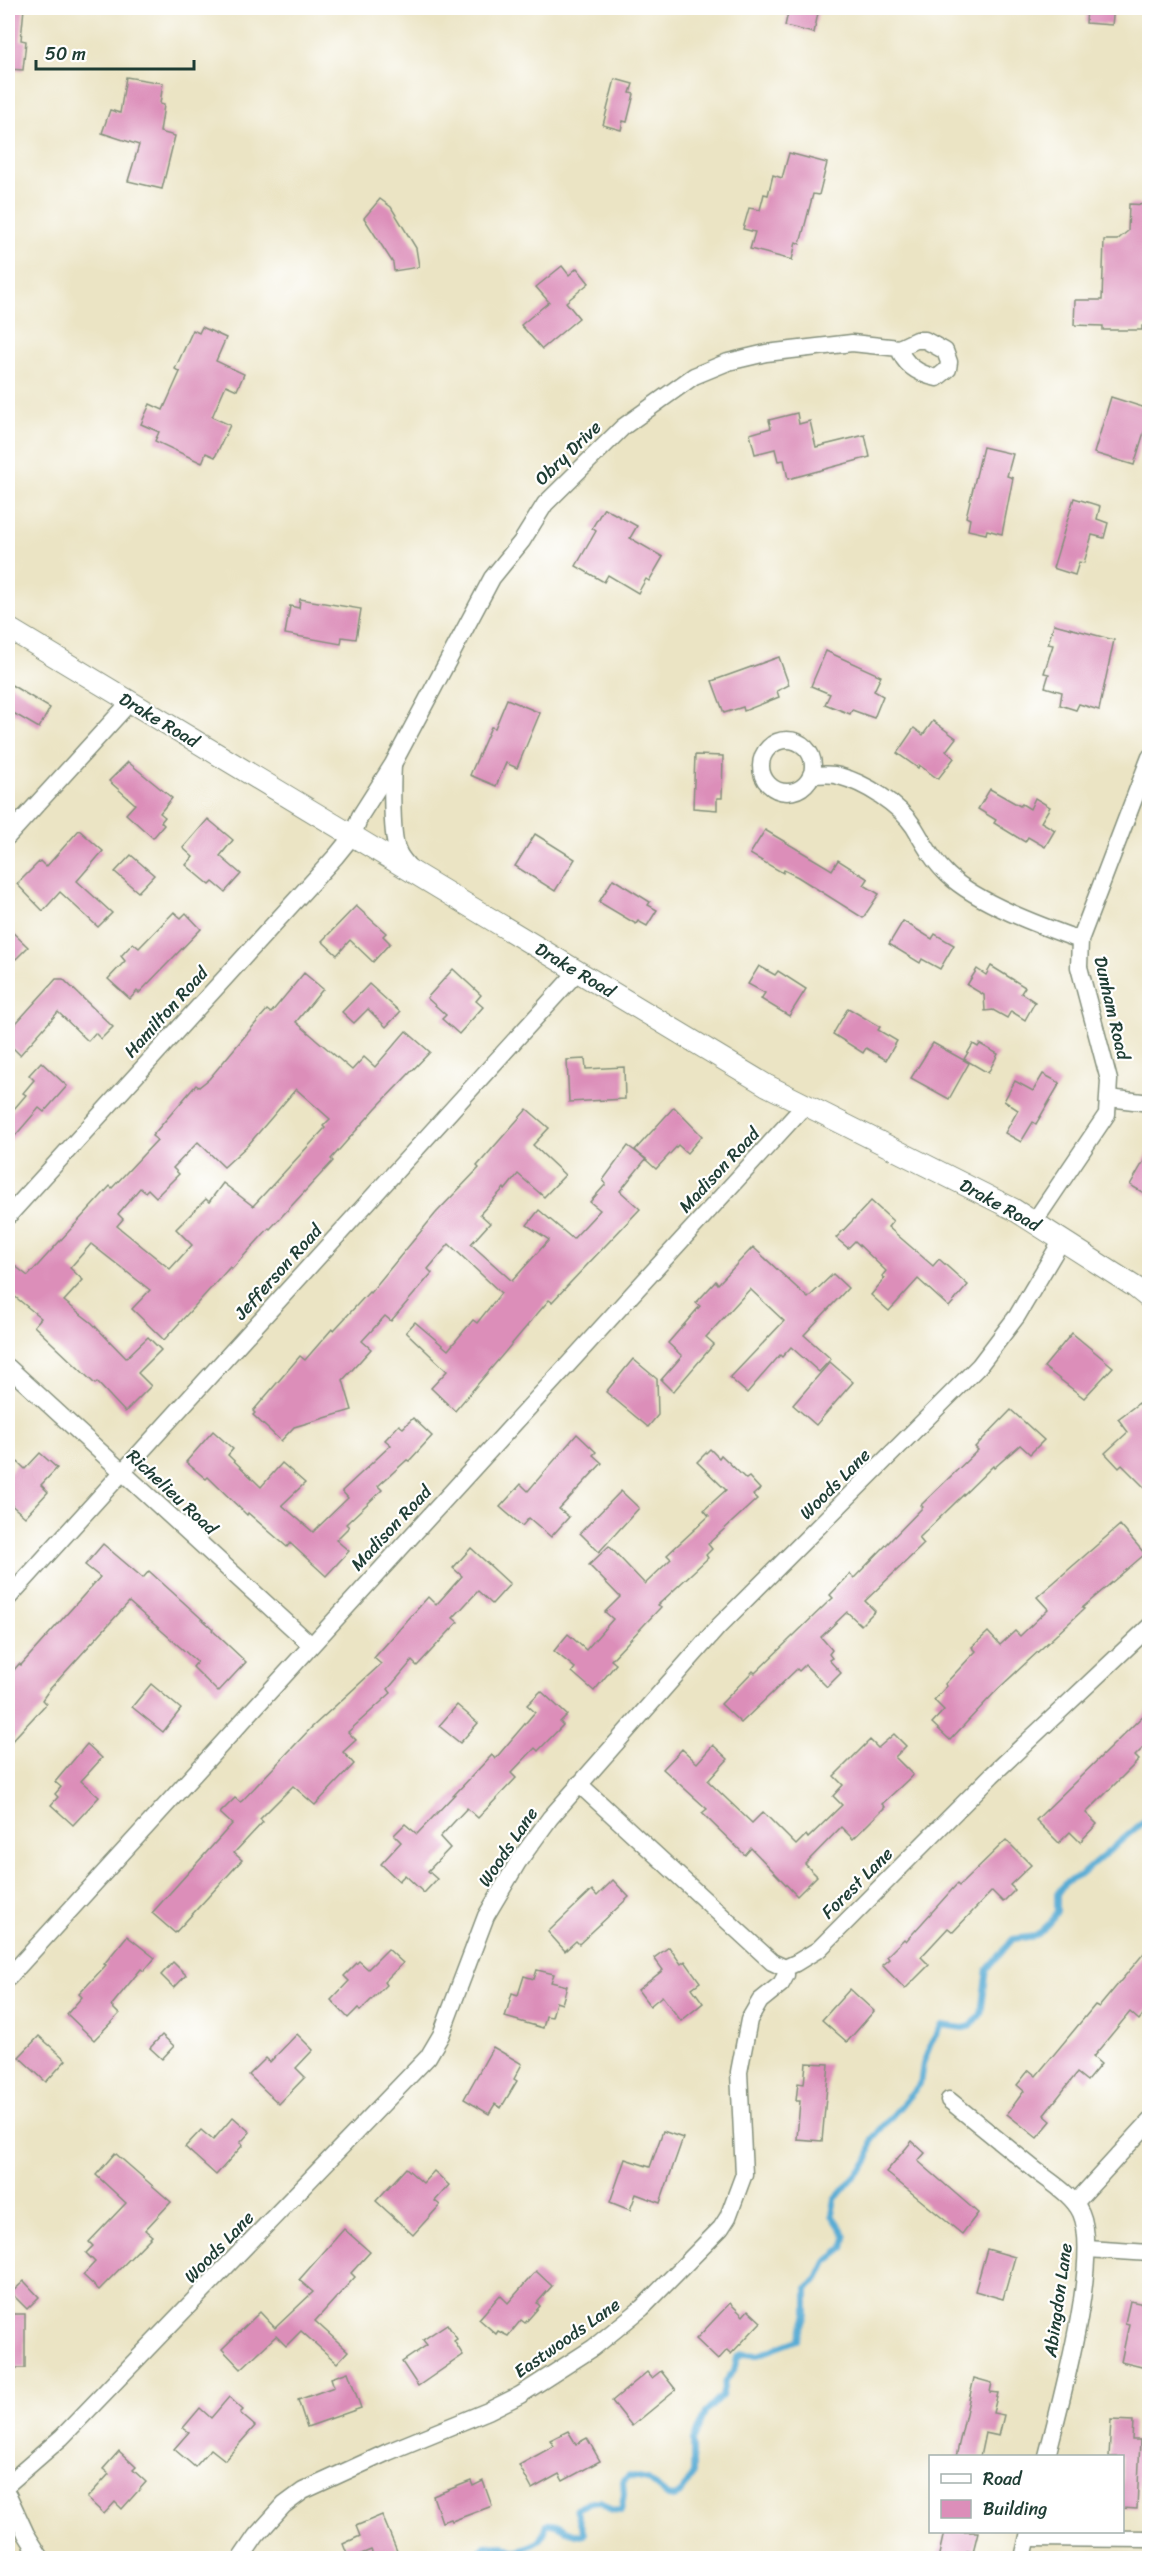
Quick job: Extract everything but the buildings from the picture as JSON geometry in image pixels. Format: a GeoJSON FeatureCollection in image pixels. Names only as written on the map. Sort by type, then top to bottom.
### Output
{"type":"FeatureCollection","features":[{"type":"Feature","properties":{"kind":"street","name":"Obry Drive"},"geometry":{"type":"LineString","coordinates":[[353,835],[360,816],[393,764],[492,578],[522,541],[545,504],[623,427],[694,376],[728,362],[766,353],[843,344],[898,348]]}},
{"type":"Feature","properties":{"kind":"street","name":"Drake Road"},"geometry":{"type":"LineString","coordinates":[[8,628],[766,1085],[1013,1209],[1135,1287],[1149,1299]]}},
{"type":"Feature","properties":{"kind":"street"},"geometry":{"type":"LineString","coordinates":[[8,836],[130,702]]}},
{"type":"Feature","properties":{"kind":"street","name":"Dunham Road"},"geometry":{"type":"LineString","coordinates":[[1034,1222],[1107,1114],[1109,1080],[1078,967],[1080,940],[1149,756]]}},
{"type":"Feature","properties":{"kind":"street","name":"Obry Drive"},"geometry":{"type":"LineString","coordinates":[[393,764],[395,840],[397,851],[412,871]]}},
{"type":"Feature","properties":{"kind":"street"},"geometry":{"type":"LineString","coordinates":[[812,775],[838,775],[897,806],[913,826],[926,849],[949,875],[976,894],[1051,930],[1080,940]]}},
{"type":"Feature","properties":{"kind":"street","name":"Hamilton Road"},"geometry":{"type":"LineString","coordinates":[[8,1216],[353,835]]}},
{"type":"Feature","properties":{"kind":"street","name":"Jefferson Road"},"geometry":{"type":"LineString","coordinates":[[8,1598],[577,972]]}},
{"type":"Feature","properties":{"kind":"street"},"geometry":{"type":"LineString","coordinates":[[1109,1098],[1149,1103]]}},
{"type":"Feature","properties":{"kind":"street","name":"Madison Road"},"geometry":{"type":"LineString","coordinates":[[8,1978],[310,1644],[805,1105]]}},
{"type":"Feature","properties":{"kind":"street","name":"Woods Lane"},"geometry":{"type":"LineString","coordinates":[[8,2484],[63,2437],[428,2057],[441,2035],[486,1916],[518,1862],[579,1784],[719,1626],[979,1366],[1017,1316],[1062,1240]]}},
{"type":"Feature","properties":{"kind":"street","name":"Richelieu Road"},"geometry":{"type":"LineString","coordinates":[[8,1367],[310,1644]]}},
{"type":"Feature","properties":{"kind":"street","name":"Forest Lane"},"geometry":{"type":"LineString","coordinates":[[785,1968],[819,1948],[992,1775],[1149,1626]]}},
{"type":"Feature","properties":{"kind":"street"},"geometry":{"type":"LineString","coordinates":[[579,1784],[771,1962],[785,1968]]}},
{"type":"Feature","properties":{"kind":"street","name":"Eastwoods Lane"},"geometry":{"type":"LineString","coordinates":[[241,2559],[256,2536],[284,2505],[303,2492],[388,2452],[488,2411],[520,2395],[593,2348],[642,2308],[721,2228],[728,2217],[744,2174],[739,2072],[749,2020],[760,2001],[782,1984],[786,1975],[785,1968]]}},
{"type":"Feature","properties":{"kind":"street"},"geometry":{"type":"LineString","coordinates":[[949,2100],[1075,2203],[1149,2121]]}},
{"type":"Feature","properties":{"kind":"street","name":"Abingdon Lane"},"geometry":{"type":"LineString","coordinates":[[1047,2455],[1075,2341],[1087,2250],[1083,2221],[1075,2203]]}},
{"type":"Feature","properties":{"kind":"street"},"geometry":{"type":"LineString","coordinates":[[1087,2250],[1149,2253]]}},
{"type":"Feature","properties":{"kind":"street"},"geometry":{"type":"LineString","coordinates":[[8,2495],[26,2534],[41,2559]]}},
{"type":"Feature","properties":{"kind":"street"},"geometry":{"type":"LineString","coordinates":[[1023,2559],[1028,2535],[1149,2539]]}},
{"type":"Feature","properties":{"kind":"waterway"},"geometry":{"type":"LineString","coordinates":[[473,2558],[485,2546],[503,2545],[514,2551],[532,2545],[542,2537],[546,2524],[557,2525],[575,2534],[584,2534],[576,2509],[591,2502],[600,2501],[612,2510],[621,2511],[624,2494],[623,2482],[628,2476],[648,2480],[668,2496],[674,2497],[681,2494],[693,2473],[693,2441],[705,2413],[722,2396],[725,2382],[734,2370],[737,2358],[742,2354],[758,2355],[798,2340],[807,2314],[807,2288],[818,2279],[826,2262],[844,2248],[846,2236],[832,2215],[835,2199],[868,2161],[872,2139],[920,2084],[923,2064],[931,2043],[942,2025],[963,2028],[971,2026],[981,2014],[987,1969],[1013,1939],[1036,1936],[1050,1923],[1057,1911],[1057,1894],[1065,1883],[1081,1875],[1150,1816]]}}]}
